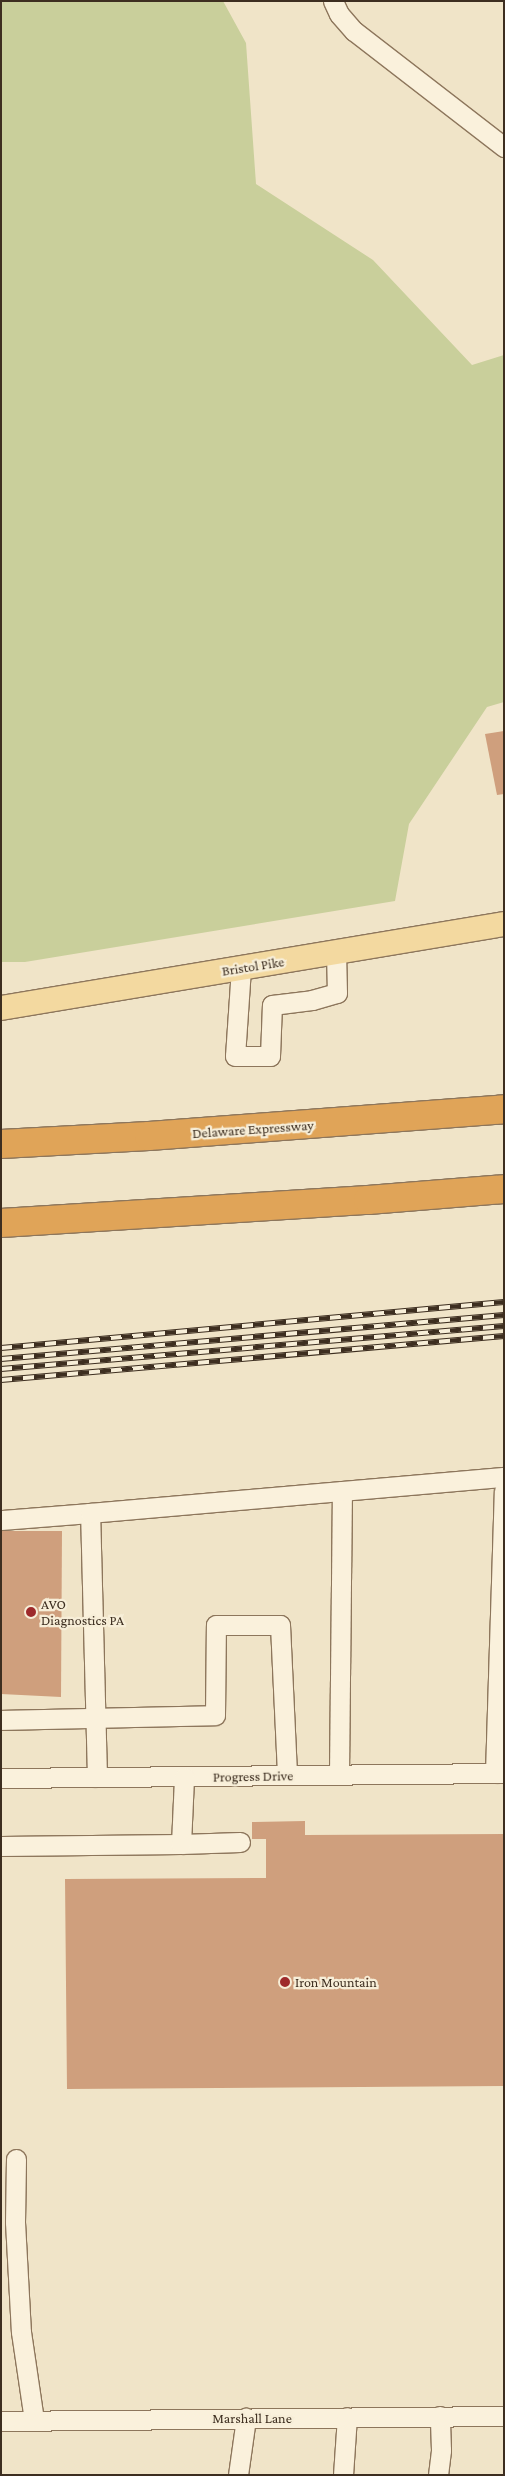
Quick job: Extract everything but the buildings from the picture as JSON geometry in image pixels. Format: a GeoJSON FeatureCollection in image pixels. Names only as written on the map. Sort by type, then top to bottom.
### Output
{"type":"FeatureCollection","features":[{"type":"Feature","properties":{"kind":"highway","name":"Delaware Expressway"},"geometry":{"type":"LineString","coordinates":[[1,1144],[158,1136],[504,1108]]}},
{"type":"Feature","properties":{"kind":"highway"},"geometry":{"type":"LineString","coordinates":[[1,1223],[368,1200],[504,1189]]}},
{"type":"Feature","properties":{"kind":"main road","name":"Bristol Pike"},"geometry":{"type":"LineString","coordinates":[[1,1008],[504,924]]}},
{"type":"Feature","properties":{"kind":"street"},"geometry":{"type":"LineString","coordinates":[[333,1],[339,14],[354,31],[504,147]]}},
{"type":"Feature","properties":{"kind":"street"},"geometry":{"type":"LineString","coordinates":[[241,968],[235,1056],[270,1056],[272,1005],[312,1000],[337,992],[336,953]]}},
{"type":"Feature","properties":{"kind":"street"},"geometry":{"type":"LineString","coordinates":[[1,1520],[504,1477]]}},
{"type":"Feature","properties":{"kind":"street"},"geometry":{"type":"LineString","coordinates":[[499,1773],[504,1490]]}},
{"type":"Feature","properties":{"kind":"street"},"geometry":{"type":"LineString","coordinates":[[339,1774],[342,1491]]}},
{"type":"Feature","properties":{"kind":"street"},"geometry":{"type":"LineString","coordinates":[[90,1513],[97,1777]]}},
{"type":"Feature","properties":{"kind":"street"},"geometry":{"type":"LineString","coordinates":[[1,1720],[215,1715],[216,1625],[280,1625],[287,1775]]}},
{"type":"Feature","properties":{"kind":"street","name":"Progress Drive"},"geometry":{"type":"LineString","coordinates":[[1,1778],[499,1773]]}},
{"type":"Feature","properties":{"kind":"street"},"geometry":{"type":"LineString","coordinates":[[181,1844],[184,1777]]}},
{"type":"Feature","properties":{"kind":"street"},"geometry":{"type":"LineString","coordinates":[[1,1846],[240,1842]]}},
{"type":"Feature","properties":{"kind":"street"},"geometry":{"type":"LineString","coordinates":[[16,2159],[15,2222],[21,2332],[34,2420]]}},
{"type":"Feature","properties":{"kind":"street"},"geometry":{"type":"LineString","coordinates":[[438,2475],[440,2416]]}},
{"type":"Feature","properties":{"kind":"street","name":"Marshall Lane"},"geometry":{"type":"LineString","coordinates":[[1,2421],[504,2416]]}},
{"type":"Feature","properties":{"kind":"street"},"geometry":{"type":"LineString","coordinates":[[343,2475],[347,2417]]}},
{"type":"Feature","properties":{"kind":"street"},"geometry":{"type":"LineString","coordinates":[[238,2475],[246,2418]]}},
{"type":"Feature","properties":{"kind":"green space"},"geometry":{"type":"Polygon","coordinates":[[[1,1],[223,1],[246,43],[256,184],[373,260],[472,365],[504,355],[504,702],[487,707],[409,824],[395,901],[25,962],[1,962],[1,1]]]}},
{"type":"Feature","properties":{"kind":"railway"},"geometry":{"type":"LineString","coordinates":[[1,1348],[504,1302]]}},
{"type":"Feature","properties":{"kind":"railway"},"geometry":{"type":"LineString","coordinates":[[1,1359],[504,1315]]}},
{"type":"Feature","properties":{"kind":"railway"},"geometry":{"type":"LineString","coordinates":[[1,1369],[504,1326]]}},
{"type":"Feature","properties":{"kind":"railway"},"geometry":{"type":"LineString","coordinates":[[1,1380],[504,1336]]}},
{"type":"Feature","properties":{"kind":"place","name":"AVO Diagnostics PA"},"geometry":{"type":"Point","coordinates":[31,1612]}},
{"type":"Feature","properties":{"kind":"place","name":"Iron Mountain"},"geometry":{"type":"Point","coordinates":[285,1982]}}]}
